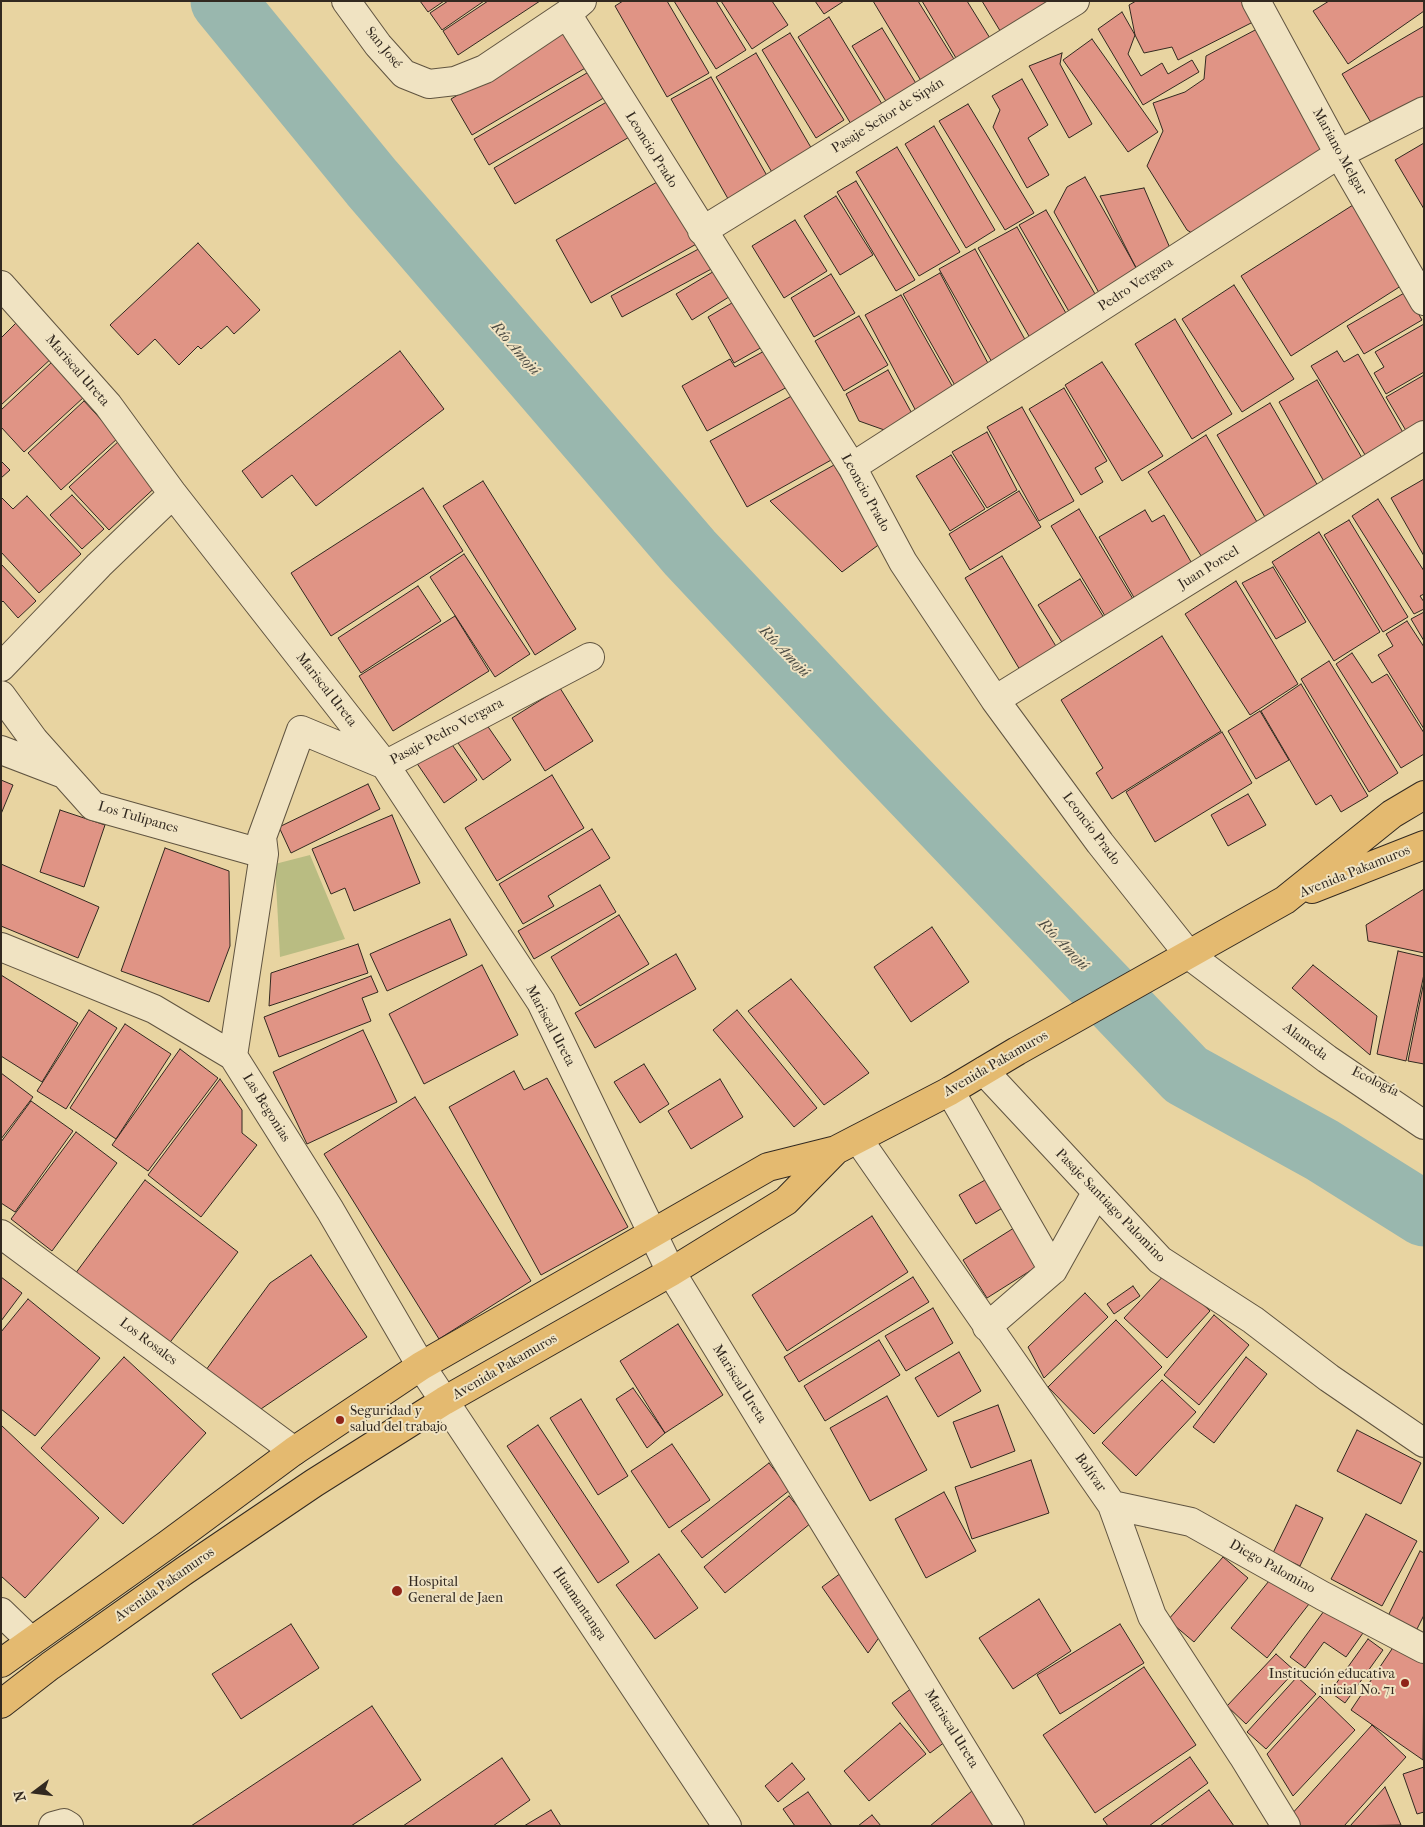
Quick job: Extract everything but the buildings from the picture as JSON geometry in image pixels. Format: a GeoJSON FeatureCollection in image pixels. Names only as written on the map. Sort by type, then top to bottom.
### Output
{"type":"FeatureCollection","features":[{"type":"Feature","properties":{"kind":"highway"},"geometry":{"type":"LineString","coordinates":[[1285,900],[1392,814],[1424,795]]}},
{"type":"Feature","properties":{"kind":"highway","name":"Avenida Pakamuros"},"geometry":{"type":"LineString","coordinates":[[1,1704],[50,1666],[184,1571],[314,1483],[433,1383],[652,1233],[768,1167],[847,1145],[950,1091],[1017,1051],[1189,956],[1285,900],[1424,845]]}},
{"type":"Feature","properties":{"kind":"highway","name":"Avenida Pakamuros"},"geometry":{"type":"LineString","coordinates":[[1,1664],[294,1451],[433,1383],[671,1272],[786,1200],[847,1145]]}},
{"type":"Feature","properties":{"kind":"street","name":"San José"},"geometry":{"type":"LineString","coordinates":[[346,1],[378,45],[404,74],[429,84],[455,80],[485,69],[574,8]]}},
{"type":"Feature","properties":{"kind":"street","name":"Pasaje Señor de Sipán"},"geometry":{"type":"LineString","coordinates":[[702,231],[1075,1]]}},
{"type":"Feature","properties":{"kind":"street","name":"Mariano Melgar"},"geometry":{"type":"LineString","coordinates":[[1256,1],[1339,154],[1424,301]]}},
{"type":"Feature","properties":{"kind":"street","name":"Leoncio Prado"},"geometry":{"type":"LineString","coordinates":[[574,8],[702,231],[852,467],[902,562],[995,700],[1100,843],[1189,956]]}},
{"type":"Feature","properties":{"kind":"street","name":"Pedro Vergara"},"geometry":{"type":"LineString","coordinates":[[852,467],[1339,154],[1424,111]]}},
{"type":"Feature","properties":{"kind":"street","name":"Mariscal Ureta"},"geometry":{"type":"LineString","coordinates":[[1,285],[108,405],[173,494],[385,765],[541,1002],[671,1272],[1010,1826]]}},
{"type":"Feature","properties":{"kind":"street","name":"Juan Porcel"},"geometry":{"type":"LineString","coordinates":[[995,700],[1424,435]]}},
{"type":"Feature","properties":{"kind":"street"},"geometry":{"type":"LineString","coordinates":[[1,667],[99,565],[173,494]]}},
{"type":"Feature","properties":{"kind":"street","name":"Pasaje Pedro Vergara"},"geometry":{"type":"LineString","coordinates":[[264,854],[262,837],[301,730],[385,765],[590,657]]}},
{"type":"Feature","properties":{"kind":"street","name":"Los Tulipanes"},"geometry":{"type":"LineString","coordinates":[[1,696],[34,740],[93,806],[264,854]]}},
{"type":"Feature","properties":{"kind":"street"},"geometry":{"type":"LineString","coordinates":[[1,750],[65,775]]}},
{"type":"Feature","properties":{"kind":"street"},"geometry":{"type":"LineString","coordinates":[[233,1056],[264,854]]}},
{"type":"Feature","properties":{"kind":"street","name":"Las Begonias"},"geometry":{"type":"LineString","coordinates":[[1,946],[154,1009],[233,1056],[330,1210],[433,1383]]}},
{"type":"Feature","properties":{"kind":"street","name":"Alameda"},"geometry":{"type":"LineString","coordinates":[[1189,956],[1327,1059],[1424,1125]]}},
{"type":"Feature","properties":{"kind":"street","name":"Ecología"},"geometry":{"type":"LineString","coordinates":[[1327,1059],[1414,1102],[1424,1102]]}},
{"type":"Feature","properties":{"kind":"street","name":"Pasaje Santiago Palomino"},"geometry":{"type":"LineString","coordinates":[[984,1072],[1160,1260],[1253,1320],[1329,1378],[1424,1443]]}},
{"type":"Feature","properties":{"kind":"street"},"geometry":{"type":"LineString","coordinates":[[950,1091],[1053,1270]]}},
{"type":"Feature","properties":{"kind":"street","name":"Bolívar"},"geometry":{"type":"LineString","coordinates":[[847,1145],[987,1327],[1112,1505],[1152,1616],[1244,1756],[1286,1826]]}},
{"type":"Feature","properties":{"kind":"street"},"geometry":{"type":"LineString","coordinates":[[987,1327],[1053,1270],[1096,1193]]}},
{"type":"Feature","properties":{"kind":"street","name":"Los Rosales"},"geometry":{"type":"LineString","coordinates":[[1,1234],[294,1451]]}},
{"type":"Feature","properties":{"kind":"street","name":"Huamantanga"},"geometry":{"type":"LineString","coordinates":[[433,1383],[728,1826]]}},
{"type":"Feature","properties":{"kind":"street","name":"Diego Palomino"},"geometry":{"type":"LineString","coordinates":[[1112,1505],[1191,1522],[1322,1596],[1424,1650]]}},
{"type":"Feature","properties":{"kind":"street"},"geometry":{"type":"LineString","coordinates":[[1,1612],[31,1641]]}},
{"type":"Feature","properties":{"kind":"street"},"geometry":{"type":"LineString","coordinates":[[53,1826],[64,1824],[69,1826]]}},
{"type":"Feature","properties":{"kind":"green space"},"geometry":{"type":"Polygon","coordinates":[[[310,855],[345,939],[280,957],[275,864],[310,855]]]}},
{"type":"Feature","properties":{"kind":"waterway","name":"Río Amojú"},"geometry":{"type":"LineString","coordinates":[[223,1],[372,183],[690,553],[1186,1075],[1322,1150],[1424,1214]]}},
{"type":"Feature","properties":{"kind":"place","name":"Seguridad y salud del trabajo"},"geometry":{"type":"Point","coordinates":[340,1420]}},
{"type":"Feature","properties":{"kind":"place","name":"Hospital General de Jaen"},"geometry":{"type":"Point","coordinates":[397,1591]}},
{"type":"Feature","properties":{"kind":"place","name":"Institución educativa inicial No. 71"},"geometry":{"type":"Point","coordinates":[1405,1683]}}]}
